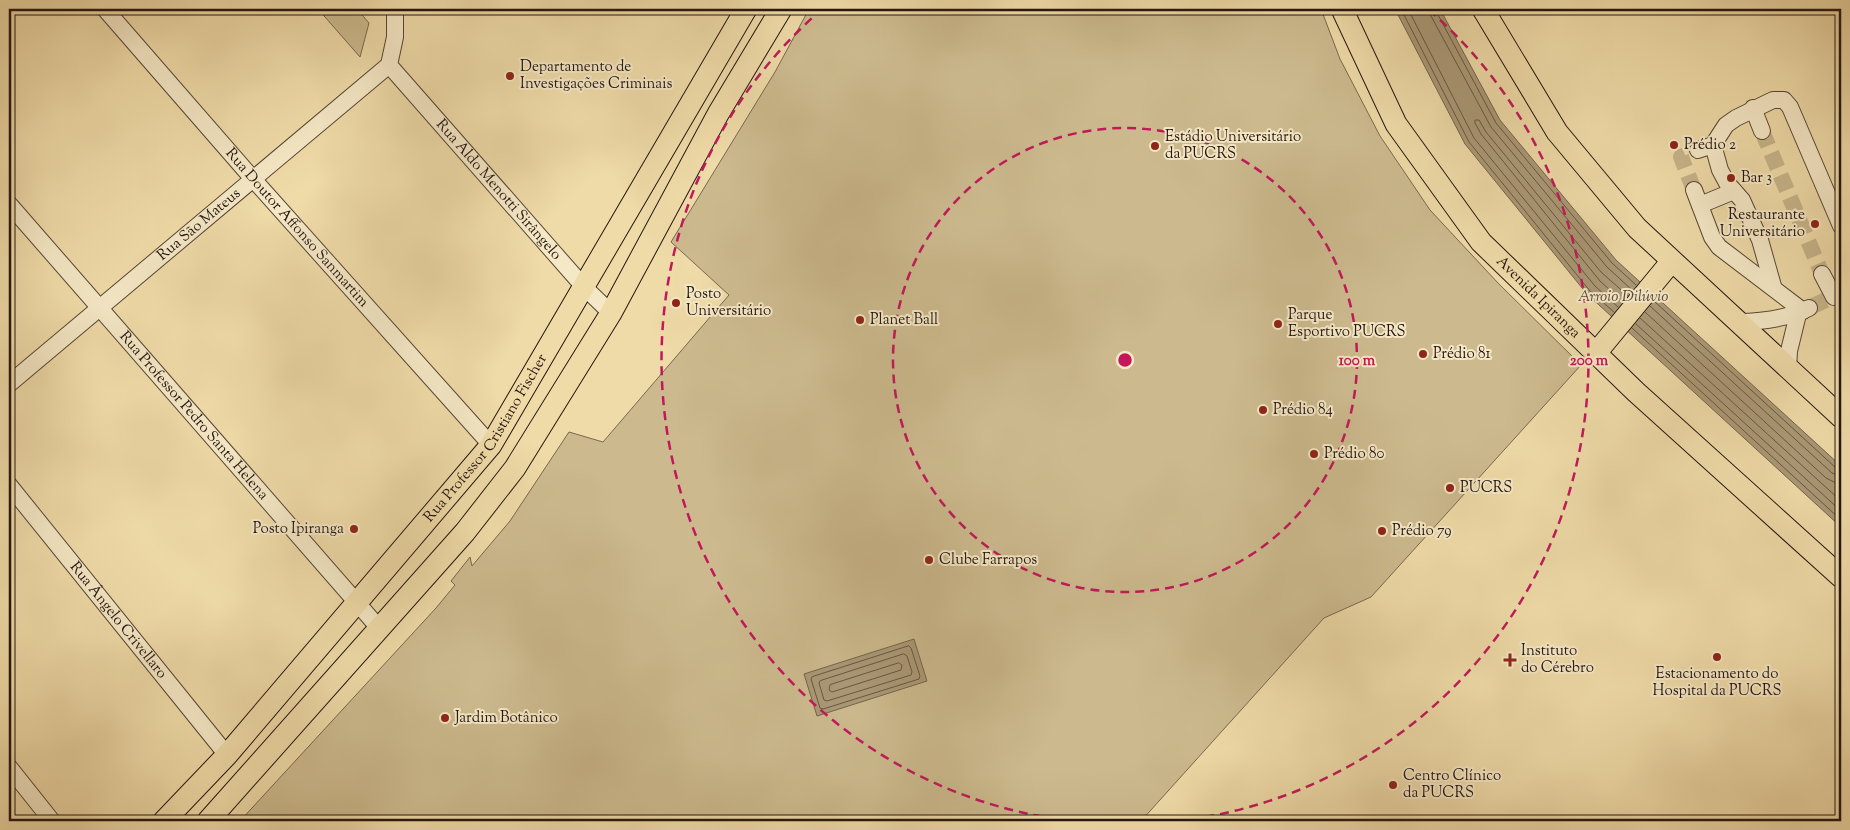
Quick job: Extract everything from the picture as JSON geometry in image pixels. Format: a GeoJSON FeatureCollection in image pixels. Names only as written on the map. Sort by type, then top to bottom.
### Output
{"type":"FeatureCollection","features":[{"type":"Feature","properties":{"kind":"main road","name":"Rua Professor Cristiano Fischer"},"geometry":{"type":"LineString","coordinates":[[164,821],[227,755],[490,445],[746,9]]}},
{"type":"Feature","properties":{"kind":"main road"},"geometry":{"type":"LineString","coordinates":[[208,821],[465,532],[515,468],[611,313],[718,114],[781,9]]}},
{"type":"Feature","properties":{"kind":"main road","name":"Avenida Ipiranga"},"geometry":{"type":"LineString","coordinates":[[1342,9],[1396,124],[1481,242],[1643,399],[1841,577]]}},
{"type":"Feature","properties":{"kind":"main road"},"geometry":{"type":"LineString","coordinates":[[1483,9],[1557,132],[1637,228],[1671,262],[1841,417]]}},
{"type":"Feature","properties":{"kind":"main road"},"geometry":{"type":"LineString","coordinates":[[647,179],[674,196]]}},
{"type":"Feature","properties":{"kind":"main road"},"geometry":{"type":"LineString","coordinates":[[1596,353],[1671,262]]}},
{"type":"Feature","properties":{"kind":"street","name":"Rua Doutor Affonso Sanmartim"},"geometry":{"type":"LineString","coordinates":[[105,9],[253,179],[490,445]]}},
{"type":"Feature","properties":{"kind":"street"},"geometry":{"type":"LineString","coordinates":[[389,65],[395,37],[395,9]]}},
{"type":"Feature","properties":{"kind":"street","name":"Rua São Mateus"},"geometry":{"type":"LineString","coordinates":[[9,384],[389,65]]}},
{"type":"Feature","properties":{"kind":"street","name":"Rua Aldo Menotti Sirângelo"},"geometry":{"type":"LineString","coordinates":[[389,65],[584,287],[611,313]]}},
{"type":"Feature","properties":{"kind":"street"},"geometry":{"type":"LineString","coordinates":[[1773,286],[1760,240],[1746,208],[1705,147],[1726,125],[1753,108],[1773,100],[1784,100],[1790,107],[1841,226]]}},
{"type":"Feature","properties":{"kind":"street"},"geometry":{"type":"LineString","coordinates":[[1753,108],[1762,131]]}},
{"type":"Feature","properties":{"kind":"street"},"geometry":{"type":"LineString","coordinates":[[1734,191],[1697,197],[1712,237],[1719,247],[1804,311]]}},
{"type":"Feature","properties":{"kind":"street","name":"Rua Professor Pedro Santa Helena"},"geometry":{"type":"LineString","coordinates":[[9,204],[380,628]]}},
{"type":"Feature","properties":{"kind":"street"},"geometry":{"type":"LineString","coordinates":[[1822,274],[1836,296]]}},
{"type":"Feature","properties":{"kind":"street"},"geometry":{"type":"LineString","coordinates":[[1737,322],[1776,319],[1804,311]]}},
{"type":"Feature","properties":{"kind":"street"},"geometry":{"type":"LineString","coordinates":[[1788,369],[1789,351],[1804,311]]}},
{"type":"Feature","properties":{"kind":"street","name":"Rua Ângelo Crivellaro"},"geometry":{"type":"LineString","coordinates":[[9,486],[227,755]]}},
{"type":"Feature","properties":{"kind":"street"},"geometry":{"type":"LineString","coordinates":[[9,767],[52,821]]}},
{"type":"Feature","properties":{"kind":"shaded area"},"geometry":{"type":"Polygon","coordinates":[[[318,9],[357,9],[369,23],[360,57],[318,9]]]}},
{"type":"Feature","properties":{"kind":"shaded area"},"geometry":{"type":"Polygon","coordinates":[[[809,9],[1321,9],[1340,59],[1380,136],[1430,210],[1498,283],[1581,365],[1371,597],[1324,618],[1141,821],[240,821],[436,608],[455,585],[451,581],[470,557],[472,566],[510,521],[569,432],[603,442],[729,295],[671,242],[775,72],[809,9]]]}},
{"type":"Feature","properties":{"kind":"water","name":"Arroio Dilúvio"},"geometry":{"type":"Polygon","coordinates":[[[1395,9],[1440,9],[1500,120],[1616,260],[1841,466],[1841,527],[1587,294],[1465,144],[1395,9]]]}},
{"type":"Feature","properties":{"kind":"water"},"geometry":{"type":"Polygon","coordinates":[[[914,639],[927,681],[817,716],[804,674],[914,639]]]}},
{"type":"Feature","properties":{"kind":"tunnel"},"geometry":{"type":"LineString","coordinates":[[1762,131],[1822,274]]}},
{"type":"Feature","properties":{"kind":"tunnel"},"geometry":{"type":"LineString","coordinates":[[1694,190],[1681,157],[1698,150]]}},
{"type":"Feature","properties":{"kind":"tunnel"},"geometry":{"type":"LineString","coordinates":[[1811,307],[1832,297]]}},
{"type":"Feature","properties":{"kind":"place","name":"Departamento de Investigações Criminais"},"geometry":{"type":"Point","coordinates":[510,76]}},
{"type":"Feature","properties":{"kind":"place","name":"Prédio 2"},"geometry":{"type":"Point","coordinates":[1674,145]}},
{"type":"Feature","properties":{"kind":"place","name":"Estádio Universitário da PUCRS"},"geometry":{"type":"Point","coordinates":[1155,146]}},
{"type":"Feature","properties":{"kind":"place","name":"Bar 3"},"geometry":{"type":"Point","coordinates":[1731,178]}},
{"type":"Feature","properties":{"kind":"place","name":"Restaurante Universitário"},"geometry":{"type":"Point","coordinates":[1815,224]}},
{"type":"Feature","properties":{"kind":"place","name":"Posto Universitário"},"geometry":{"type":"Point","coordinates":[676,303]}},
{"type":"Feature","properties":{"kind":"place","name":"Planet Ball"},"geometry":{"type":"Point","coordinates":[860,320]}},
{"type":"Feature","properties":{"kind":"place","name":"Parque Esportivo PUCRS"},"geometry":{"type":"Point","coordinates":[1278,324]}},
{"type":"Feature","properties":{"kind":"place","name":"Prédio 81"},"geometry":{"type":"Point","coordinates":[1423,354]}},
{"type":"Feature","properties":{"kind":"place","name":"Prédio 84"},"geometry":{"type":"Point","coordinates":[1263,410]}},
{"type":"Feature","properties":{"kind":"place","name":"Prédio 80"},"geometry":{"type":"Point","coordinates":[1314,454]}},
{"type":"Feature","properties":{"kind":"place","name":"PUCRS"},"geometry":{"type":"Point","coordinates":[1450,488]}},
{"type":"Feature","properties":{"kind":"place","name":"Posto Ipiranga"},"geometry":{"type":"Point","coordinates":[354,529]}},
{"type":"Feature","properties":{"kind":"place","name":"Prédio 79"},"geometry":{"type":"Point","coordinates":[1382,531]}},
{"type":"Feature","properties":{"kind":"place","name":"Clube Farrapos"},"geometry":{"type":"Point","coordinates":[929,560]}},
{"type":"Feature","properties":{"kind":"place","name":"Estacionamento do Hospital da PUCRS"},"geometry":{"type":"Point","coordinates":[1717,657]}},
{"type":"Feature","properties":{"kind":"place","name":"Instituto do Cérebro"},"geometry":{"type":"Point","coordinates":[1510,660]}},
{"type":"Feature","properties":{"kind":"place","name":"Jardim Botânico"},"geometry":{"type":"Point","coordinates":[445,718]}},
{"type":"Feature","properties":{"kind":"place","name":"Centro Clínico da PUCRS"},"geometry":{"type":"Point","coordinates":[1393,785]}}]}
